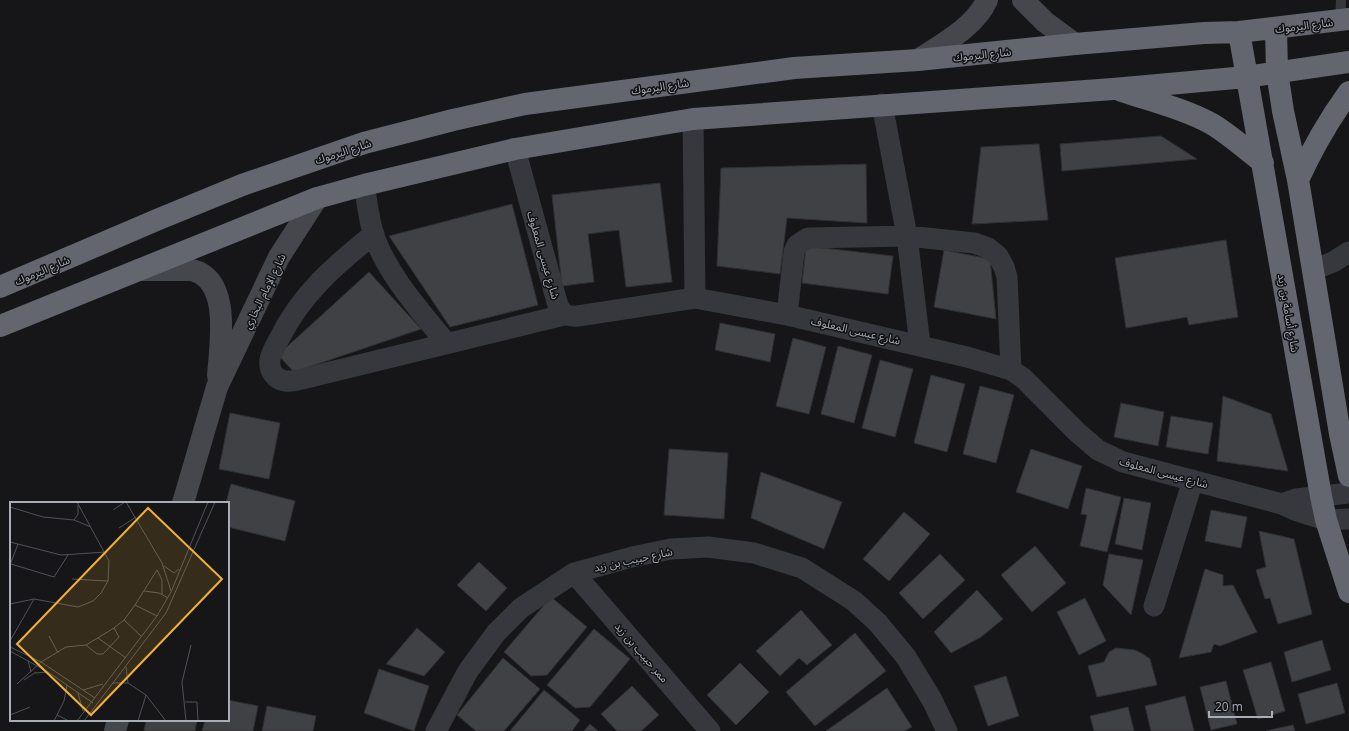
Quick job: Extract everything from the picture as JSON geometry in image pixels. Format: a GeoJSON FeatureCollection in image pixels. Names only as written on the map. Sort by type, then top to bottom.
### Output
{"type":"FeatureCollection","features":[{"type":"Feature","properties":{"kind":"highway","name":"شارع اليرموك"},"geometry":{"type":"LineString","coordinates":[[0,287],[242,185],[364,143],[453,120],[525,104],[786,69],[918,60],[1075,44],[1276,28],[1343,13]]}},
{"type":"Feature","properties":{"kind":"highway"},"geometry":{"type":"LineString","coordinates":[[1276,28],[1277,72],[1283,111],[1298,180],[1344,438],[1349,476]]}},
{"type":"Feature","properties":{"kind":"highway","name":"شارع أسامة بن زيد"},"geometry":{"type":"LineString","coordinates":[[1239,32],[1321,496],[1326,520],[1349,592]]}},
{"type":"Feature","properties":{"kind":"highway"},"geometry":{"type":"LineString","coordinates":[[0,326],[317,198],[364,185],[515,149],[693,119],[882,104],[1113,89],[1246,76],[1349,62]]}},
{"type":"Feature","properties":{"kind":"highway"},"geometry":{"type":"LineString","coordinates":[[1113,89],[1176,109],[1211,124],[1235,140],[1263,163]]}},
{"type":"Feature","properties":{"kind":"highway"},"geometry":{"type":"LineString","coordinates":[[1298,180],[1314,147],[1332,116],[1349,92]]}},
{"type":"Feature","properties":{"kind":"street"},"geometry":{"type":"LineString","coordinates":[[918,60],[960,31],[976,16],[987,0]]}},
{"type":"Feature","properties":{"kind":"street"},"geometry":{"type":"LineString","coordinates":[[1023,0],[1045,22],[1075,44]]}},
{"type":"Feature","properties":{"kind":"street"},"geometry":{"type":"LineString","coordinates":[[882,104],[907,236],[920,345]]}},
{"type":"Feature","properties":{"kind":"street"},"geometry":{"type":"LineString","coordinates":[[693,119],[695,298]]}},
{"type":"Feature","properties":{"kind":"street","name":"شارع عيسى المعلوف"},"geometry":{"type":"LineString","coordinates":[[515,149],[557,302],[564,315],[570,317],[578,316],[695,298],[787,315],[967,357],[1011,370],[1023,378],[1077,432],[1098,450],[1123,462],[1282,504],[1297,511],[1326,520],[1349,519]]}},
{"type":"Feature","properties":{"kind":"street"},"geometry":{"type":"LineString","coordinates":[[364,185],[374,234],[381,253],[407,294],[446,343]]}},
{"type":"Feature","properties":{"kind":"street","name":"شارع الإمام البخاري"},"geometry":{"type":"LineString","coordinates":[[183,502],[217,387],[279,257],[317,198]]}},
{"type":"Feature","properties":{"kind":"street"},"geometry":{"type":"LineString","coordinates":[[374,234],[329,271],[300,303],[272,353],[270,367],[273,374],[278,378],[291,382],[564,315]]}},
{"type":"Feature","properties":{"kind":"street"},"geometry":{"type":"LineString","coordinates":[[787,315],[794,252],[797,245],[808,238],[907,236],[974,243],[988,248],[998,256],[1007,277],[1011,370]]}},
{"type":"Feature","properties":{"kind":"street"},"geometry":{"type":"LineString","coordinates":[[1313,270],[1333,262],[1349,252]]}},
{"type":"Feature","properties":{"kind":"street","name":"شارع الإمام البخاري"},"geometry":{"type":"LineString","coordinates":[[139,270],[192,270],[199,272],[206,277],[213,288],[219,303],[222,318],[217,387]]}},
{"type":"Feature","properties":{"kind":"street"},"geometry":{"type":"LineString","coordinates":[[1154,606],[1193,480]]}},
{"type":"Feature","properties":{"kind":"street"},"geometry":{"type":"LineString","coordinates":[[1282,504],[1296,499],[1349,493]]}},
{"type":"Feature","properties":{"kind":"street","name":"شارع حبيب بن زيد"},"geometry":{"type":"LineString","coordinates":[[436,731],[468,671],[496,633],[521,608],[574,572],[632,556],[671,549],[708,547],[754,553],[802,568],[854,601],[878,622],[906,657],[932,700],[947,731]]}},
{"type":"Feature","properties":{"kind":"street","name":"ممر حبيب بن زيد"},"geometry":{"type":"LineString","coordinates":[[574,572],[710,731]]}},
{"type":"Feature","properties":{"kind":"street"},"geometry":{"type":"LineString","coordinates":[[114,731],[118,721]]}},
{"type":"Feature","properties":{"kind":"building"},"geometry":{"type":"Polygon","coordinates":[[[1161,136],[1197,159],[1062,171],[1060,144],[1161,136]]]}},
{"type":"Feature","properties":{"kind":"building"},"geometry":{"type":"Polygon","coordinates":[[[1039,144],[1048,220],[972,224],[981,147],[1039,144]]]}},
{"type":"Feature","properties":{"kind":"building"},"geometry":{"type":"Polygon","coordinates":[[[866,164],[867,223],[787,218],[780,274],[717,266],[721,168],[866,164]]]}},
{"type":"Feature","properties":{"kind":"building"},"geometry":{"type":"Polygon","coordinates":[[[660,183],[672,282],[626,287],[619,230],[588,234],[594,282],[562,286],[552,195],[660,183]]]}},
{"type":"Feature","properties":{"kind":"building"},"geometry":{"type":"Polygon","coordinates":[[[512,204],[538,305],[450,327],[389,236],[512,204]]]}},
{"type":"Feature","properties":{"kind":"building"},"geometry":{"type":"Polygon","coordinates":[[[1226,240],[1238,317],[1189,325],[1187,317],[1126,328],[1115,258],[1226,240]]]}},
{"type":"Feature","properties":{"kind":"building"},"geometry":{"type":"Polygon","coordinates":[[[806,246],[893,256],[888,294],[802,283],[806,246]]]}},
{"type":"Feature","properties":{"kind":"building"},"geometry":{"type":"Polygon","coordinates":[[[944,250],[990,259],[996,319],[934,307],[944,250]]]}},
{"type":"Feature","properties":{"kind":"building"},"geometry":{"type":"Polygon","coordinates":[[[369,272],[421,329],[294,372],[278,355],[369,272]]]}},
{"type":"Feature","properties":{"kind":"building"},"geometry":{"type":"Polygon","coordinates":[[[720,323],[775,334],[770,362],[715,350],[720,323]]]}},
{"type":"Feature","properties":{"kind":"building"},"geometry":{"type":"Polygon","coordinates":[[[793,338],[826,347],[809,414],[776,406],[793,338]]]}},
{"type":"Feature","properties":{"kind":"building"},"geometry":{"type":"Polygon","coordinates":[[[838,346],[872,355],[854,423],[821,414],[838,346]]]}},
{"type":"Feature","properties":{"kind":"building"},"geometry":{"type":"Polygon","coordinates":[[[880,360],[913,369],[895,437],[862,428],[880,360]]]}},
{"type":"Feature","properties":{"kind":"building"},"geometry":{"type":"Polygon","coordinates":[[[931,375],[965,384],[947,452],[914,443],[931,375]]]}},
{"type":"Feature","properties":{"kind":"building"},"geometry":{"type":"Polygon","coordinates":[[[980,386],[1014,395],[996,463],[963,454],[980,386]]]}},
{"type":"Feature","properties":{"kind":"building"},"geometry":{"type":"Polygon","coordinates":[[[1223,396],[1271,414],[1288,471],[1217,461],[1223,396]]]}},
{"type":"Feature","properties":{"kind":"building"},"geometry":{"type":"Polygon","coordinates":[[[1121,403],[1164,412],[1158,446],[1114,437],[1121,403]]]}},
{"type":"Feature","properties":{"kind":"building"},"geometry":{"type":"Polygon","coordinates":[[[230,413],[280,423],[269,479],[219,469],[230,413]]]}},
{"type":"Feature","properties":{"kind":"building"},"geometry":{"type":"Polygon","coordinates":[[[1171,416],[1213,423],[1208,454],[1166,447],[1171,416]]]}},
{"type":"Feature","properties":{"kind":"building"},"geometry":{"type":"Polygon","coordinates":[[[669,449],[728,453],[724,519],[664,515],[669,449]]]}},
{"type":"Feature","properties":{"kind":"building"},"geometry":{"type":"Polygon","coordinates":[[[1031,449],[1082,466],[1068,509],[1016,492],[1031,449]]]}},
{"type":"Feature","properties":{"kind":"building"},"geometry":{"type":"Polygon","coordinates":[[[761,472],[842,502],[824,549],[751,518],[761,472]]]}},
{"type":"Feature","properties":{"kind":"building"},"geometry":{"type":"Polygon","coordinates":[[[231,484],[295,501],[285,541],[229,527],[229,502],[226,502],[231,484]]]}},
{"type":"Feature","properties":{"kind":"building"},"geometry":{"type":"Polygon","coordinates":[[[1086,488],[1121,497],[1107,552],[1080,546],[1087,515],[1081,514],[1086,488]]]}},
{"type":"Feature","properties":{"kind":"building"},"geometry":{"type":"Polygon","coordinates":[[[1124,498],[1151,503],[1142,550],[1115,544],[1124,498]]]}},
{"type":"Feature","properties":{"kind":"building"},"geometry":{"type":"Polygon","coordinates":[[[1211,510],[1247,517],[1241,548],[1205,541],[1211,510]]]}},
{"type":"Feature","properties":{"kind":"building"},"geometry":{"type":"Polygon","coordinates":[[[904,512],[930,534],[889,581],[863,559],[904,512]]]}},
{"type":"Feature","properties":{"kind":"building"},"geometry":{"type":"Polygon","coordinates":[[[1259,531],[1294,539],[1312,614],[1278,624],[1270,598],[1265,599],[1256,570],[1266,567],[1259,531]]]}},
{"type":"Feature","properties":{"kind":"building"},"geometry":{"type":"Polygon","coordinates":[[[1035,546],[1066,583],[1032,612],[1001,575],[1035,546]]]}},
{"type":"Feature","properties":{"kind":"building"},"geometry":{"type":"Polygon","coordinates":[[[940,554],[965,580],[923,619],[899,593],[940,554]]]}},
{"type":"Feature","properties":{"kind":"building"},"geometry":{"type":"Polygon","coordinates":[[[1109,554],[1143,560],[1131,615],[1103,585],[1109,554]]]}},
{"type":"Feature","properties":{"kind":"building"},"geometry":{"type":"Polygon","coordinates":[[[479,562],[507,588],[486,611],[457,585],[479,562]]]}},
{"type":"Feature","properties":{"kind":"building"},"geometry":{"type":"Polygon","coordinates":[[[1205,569],[1223,575],[1223,586],[1233,585],[1257,632],[1220,646],[1214,644],[1211,652],[1179,658],[1205,569]]]}},
{"type":"Feature","properties":{"kind":"building"},"geometry":{"type":"Polygon","coordinates":[[[977,590],[1003,619],[981,637],[951,653],[934,632],[977,590]]]}},
{"type":"Feature","properties":{"kind":"building"},"geometry":{"type":"Polygon","coordinates":[[[551,597],[587,627],[547,675],[531,676],[504,652],[551,597]]]}},
{"type":"Feature","properties":{"kind":"building"},"geometry":{"type":"Polygon","coordinates":[[[1085,598],[1106,641],[1079,655],[1057,612],[1085,598]]]}},
{"type":"Feature","properties":{"kind":"building"},"geometry":{"type":"Polygon","coordinates":[[[801,610],[832,645],[807,665],[799,658],[780,676],[756,651],[801,610]]]}},
{"type":"Feature","properties":{"kind":"building"},"geometry":{"type":"Polygon","coordinates":[[[417,628],[445,652],[424,676],[386,664],[417,628]]]}},
{"type":"Feature","properties":{"kind":"building"},"geometry":{"type":"Polygon","coordinates":[[[594,629],[630,659],[590,707],[575,708],[547,685],[594,629]]]}},
{"type":"Feature","properties":{"kind":"building"},"geometry":{"type":"Polygon","coordinates":[[[855,633],[886,671],[815,726],[786,692],[855,633]]]}},
{"type":"Feature","properties":{"kind":"building"},"geometry":{"type":"Polygon","coordinates":[[[1322,640],[1331,670],[1292,682],[1284,652],[1322,640]]]}},
{"type":"Feature","properties":{"kind":"building"},"geometry":{"type":"Polygon","coordinates":[[[1116,648],[1135,650],[1150,659],[1157,685],[1097,697],[1088,666],[1104,662],[1109,652],[1116,648]]]}},
{"type":"Feature","properties":{"kind":"building"},"geometry":{"type":"Polygon","coordinates":[[[503,658],[540,689],[504,731],[476,731],[457,715],[503,658]]]}},
{"type":"Feature","properties":{"kind":"building"},"geometry":{"type":"Polygon","coordinates":[[[1271,662],[1285,711],[1258,719],[1243,670],[1271,662]]]}},
{"type":"Feature","properties":{"kind":"building"},"geometry":{"type":"Polygon","coordinates":[[[740,663],[769,692],[736,725],[707,695],[740,663]]]}},
{"type":"Feature","properties":{"kind":"building"},"geometry":{"type":"Polygon","coordinates":[[[379,669],[429,686],[414,731],[364,713],[379,669]]]}},
{"type":"Feature","properties":{"kind":"building"},"geometry":{"type":"Polygon","coordinates":[[[1006,676],[1019,716],[988,726],[974,686],[1006,676]]]}},
{"type":"Feature","properties":{"kind":"building"},"geometry":{"type":"Polygon","coordinates":[[[1226,681],[1237,724],[1211,730],[1200,687],[1226,681]]]}},
{"type":"Feature","properties":{"kind":"building"},"geometry":{"type":"Polygon","coordinates":[[[1337,683],[1345,713],[1306,724],[1298,694],[1337,683]]]}},
{"type":"Feature","properties":{"kind":"building"},"geometry":{"type":"Polygon","coordinates":[[[632,686],[659,715],[641,731],[617,731],[601,714],[632,686]]]}},
{"type":"Feature","properties":{"kind":"building"},"geometry":{"type":"Polygon","coordinates":[[[887,688],[912,727],[904,731],[826,731],[887,688]]]}},
{"type":"Feature","properties":{"kind":"building"},"geometry":{"type":"Polygon","coordinates":[[[544,690],[580,720],[572,731],[510,731],[544,690]]]}},
{"type":"Feature","properties":{"kind":"building"},"geometry":{"type":"Polygon","coordinates":[[[1185,696],[1194,731],[1151,731],[1145,706],[1185,696]]]}},
{"type":"Feature","properties":{"kind":"building"},"geometry":{"type":"Polygon","coordinates":[[[229,700],[258,706],[253,731],[202,731],[205,721],[229,721],[229,700]]]}},
{"type":"Feature","properties":{"kind":"building"},"geometry":{"type":"Polygon","coordinates":[[[267,706],[316,716],[313,731],[262,731],[267,706]]]}},
{"type":"Feature","properties":{"kind":"building"},"geometry":{"type":"Polygon","coordinates":[[[1128,707],[1134,731],[1094,731],[1090,716],[1128,707]]]}},
{"type":"Feature","properties":{"kind":"building"},"geometry":{"type":"Polygon","coordinates":[[[146,721],[197,721],[195,731],[144,731],[146,721]]]}},
{"type":"Feature","properties":{"kind":"building"},"geometry":{"type":"Polygon","coordinates":[[[590,724],[598,731],[584,731],[590,724]]]}},
{"type":"Feature","properties":{"kind":"building"},"geometry":{"type":"Polygon","coordinates":[[[1293,725],[1295,731],[1266,731],[1293,725]]]}}]}
